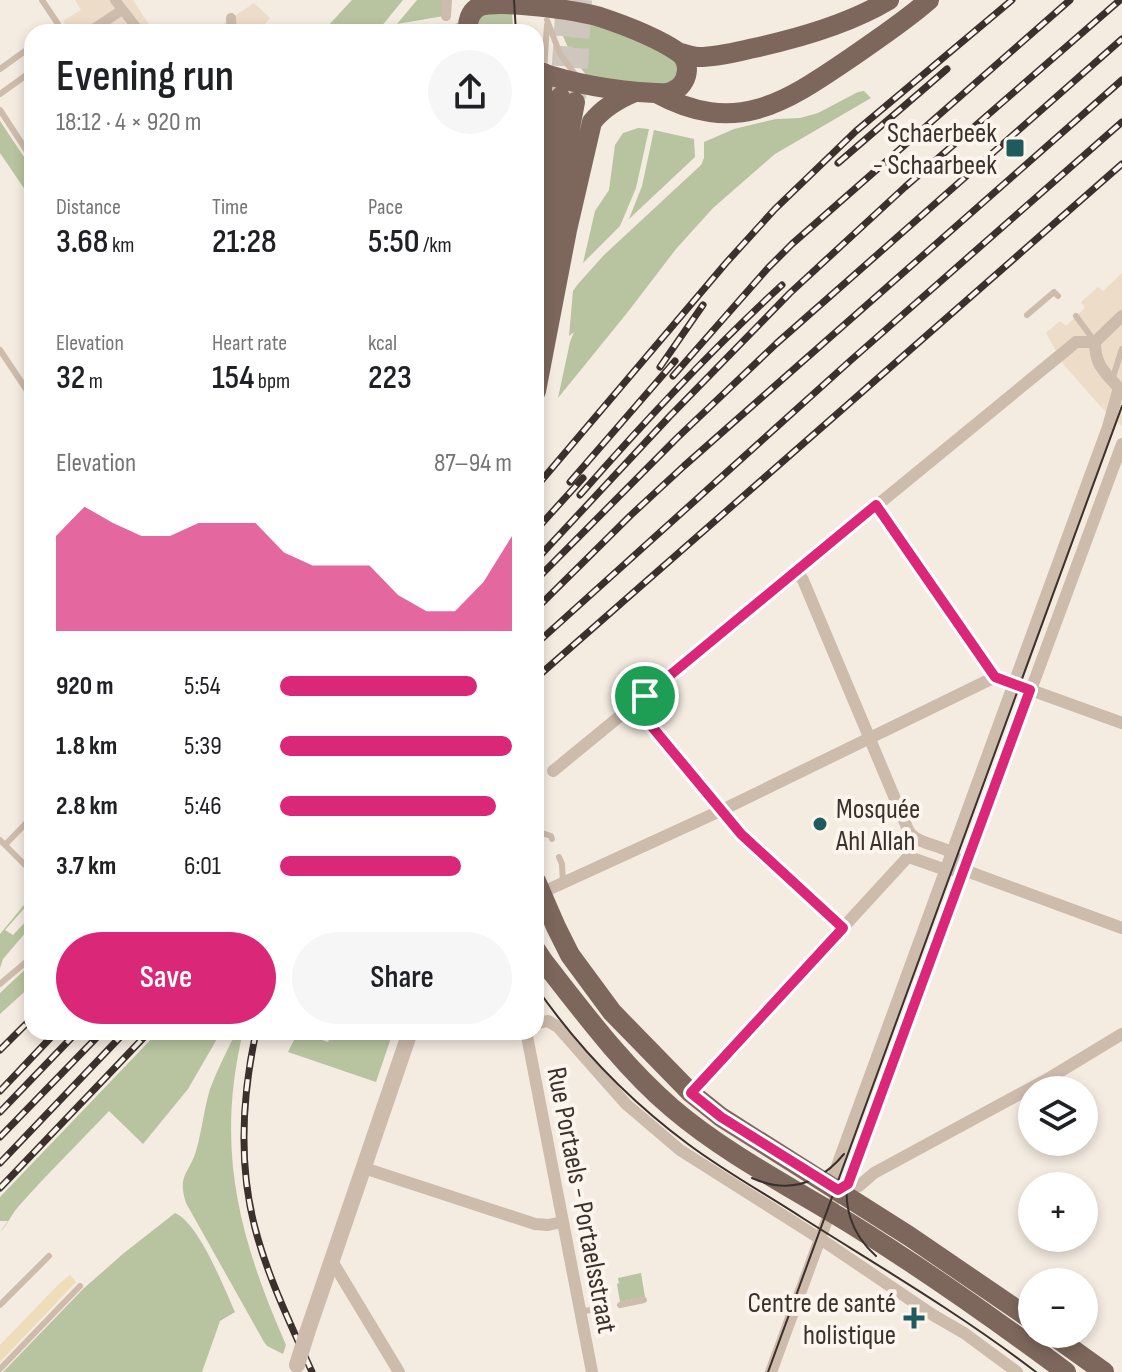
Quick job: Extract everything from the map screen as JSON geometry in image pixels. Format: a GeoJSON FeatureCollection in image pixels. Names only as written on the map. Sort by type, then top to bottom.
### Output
{"type":"FeatureCollection","features":[{"type":"Feature","properties":{"kind":"main road"},"geometry":{"type":"LineString","coordinates":[[469,24],[475,10],[486,4],[525,3],[548,9],[598,8],[621,25],[681,53],[697,57],[726,55],[775,43],[871,11],[889,0]]}},
{"type":"Feature","properties":{"kind":"main road"},"geometry":{"type":"LineString","coordinates":[[544,351],[592,122],[599,113],[620,98],[646,92],[705,111],[754,111],[786,99],[824,76],[929,0]]}},
{"type":"Feature","properties":{"kind":"main road"},"geometry":{"type":"LineString","coordinates":[[544,75],[572,94],[672,92],[685,81],[687,67],[681,53]]}},
{"type":"Feature","properties":{"kind":"main road"},"geometry":{"type":"LineString","coordinates":[[544,194],[572,94]]}},
{"type":"Feature","properties":{"kind":"main road"},"geometry":{"type":"LineString","coordinates":[[544,258],[572,94]]}},
{"type":"Feature","properties":{"kind":"main road"},"geometry":{"type":"LineString","coordinates":[[544,901],[570,955],[612,1012],[691,1093],[721,1117],[838,1190],[860,1196],[1018,1310]]}},
{"type":"Feature","properties":{"kind":"main road"},"geometry":{"type":"LineString","coordinates":[[544,962],[616,1053],[672,1108],[715,1141],[966,1299],[1066,1372]]}},
{"type":"Feature","properties":{"kind":"main road"},"geometry":{"type":"LineString","coordinates":[[1071,1348],[1104,1372]]}},
{"type":"Feature","properties":{"kind":"street"},"geometry":{"type":"LineString","coordinates":[[98,24],[118,5],[133,24]]}},
{"type":"Feature","properties":{"kind":"street"},"geometry":{"type":"LineString","coordinates":[[231,18],[232,24]]}},
{"type":"Feature","properties":{"kind":"street"},"geometry":{"type":"LineString","coordinates":[[553,771],[1076,342],[1095,342],[1122,316]]}},
{"type":"Feature","properties":{"kind":"street"},"geometry":{"type":"LineString","coordinates":[[838,1190],[833,1177],[1118,407],[1118,387],[1100,366],[1095,356],[1095,342]]}},
{"type":"Feature","properties":{"kind":"street"},"geometry":{"type":"LineString","coordinates":[[771,1372],[838,1190],[848,1184],[1122,444]]}},
{"type":"Feature","properties":{"kind":"street"},"geometry":{"type":"LineString","coordinates":[[876,505],[995,677],[1122,723]]}},
{"type":"Feature","properties":{"kind":"street"},"geometry":{"type":"LineString","coordinates":[[796,571],[803,580],[909,832],[918,840],[952,853],[964,870]]}},
{"type":"Feature","properties":{"kind":"street"},"geometry":{"type":"LineString","coordinates":[[544,888],[563,883],[720,811],[995,677]]}},
{"type":"Feature","properties":{"kind":"street"},"geometry":{"type":"LineString","coordinates":[[634,705],[741,834],[843,928]]}},
{"type":"Feature","properties":{"kind":"street"},"geometry":{"type":"LineString","coordinates":[[691,1093],[906,859],[914,858],[946,870],[964,870],[1122,928]]}},
{"type":"Feature","properties":{"kind":"street"},"geometry":{"type":"LineString","coordinates":[[544,1022],[558,1027],[626,1104],[680,1150],[820,1238],[964,1333],[1017,1372]]}},
{"type":"Feature","properties":{"kind":"street"},"geometry":{"type":"LineString","coordinates":[[860,1196],[874,1173],[1051,1077],[1122,1034]]}},
{"type":"Feature","properties":{"kind":"street"},"geometry":{"type":"LineString","coordinates":[[296,1368],[407,1040]]}},
{"type":"Feature","properties":{"kind":"street","name":"Rue Portaels - Portaelsstraat"},"geometry":{"type":"LineString","coordinates":[[528,1040],[592,1372]]}},
{"type":"Feature","properties":{"kind":"street"},"geometry":{"type":"LineString","coordinates":[[364,1168],[535,1224],[562,1222]]}},
{"type":"Feature","properties":{"kind":"street"},"geometry":{"type":"LineString","coordinates":[[332,1261],[399,1372]]}},
{"type":"Feature","properties":{"kind":"lane"},"geometry":{"type":"LineString","coordinates":[[42,0],[58,24]]}},
{"type":"Feature","properties":{"kind":"lane"},"geometry":{"type":"LineString","coordinates":[[544,40],[548,9]]}},
{"type":"Feature","properties":{"kind":"lane"},"geometry":{"type":"LineString","coordinates":[[548,9],[572,94]]}},
{"type":"Feature","properties":{"kind":"lane"},"geometry":{"type":"LineString","coordinates":[[0,69],[24,52]]}},
{"type":"Feature","properties":{"kind":"lane"},"geometry":{"type":"LineString","coordinates":[[0,94],[24,77]]}},
{"type":"Feature","properties":{"kind":"lane"},"geometry":{"type":"LineString","coordinates":[[0,110],[24,147]]}},
{"type":"Feature","properties":{"kind":"lane"},"geometry":{"type":"LineString","coordinates":[[1027,315],[1054,292],[1058,296]]}},
{"type":"Feature","properties":{"kind":"lane"},"geometry":{"type":"LineString","coordinates":[[1076,316],[1095,342]]}},
{"type":"Feature","properties":{"kind":"lane"},"geometry":{"type":"LineString","coordinates":[[1118,387],[1122,349]]}},
{"type":"Feature","properties":{"kind":"lane"},"geometry":{"type":"LineString","coordinates":[[0,350],[24,386]]}},
{"type":"Feature","properties":{"kind":"lane"},"geometry":{"type":"LineString","coordinates":[[24,824],[2,842],[24,864]]}},
{"type":"Feature","properties":{"kind":"lane"},"geometry":{"type":"LineString","coordinates":[[544,834],[552,839]]}},
{"type":"Feature","properties":{"kind":"lane"},"geometry":{"type":"LineString","coordinates":[[559,857],[563,883]]}},
{"type":"Feature","properties":{"kind":"lane"},"geometry":{"type":"LineString","coordinates":[[0,984],[24,964]]}},
{"type":"Feature","properties":{"kind":"lane"},"geometry":{"type":"LineString","coordinates":[[0,1305],[49,1256]]}},
{"type":"Feature","properties":{"kind":"lane"},"geometry":{"type":"LineString","coordinates":[[0,1369],[80,1286]]}},
{"type":"Feature","properties":{"kind":"lane"},"geometry":{"type":"LineString","coordinates":[[620,1305],[644,1300]]}},
{"type":"Feature","properties":{"kind":"lane"},"geometry":{"type":"LineString","coordinates":[[580,1312],[595,1309]]}},
{"type":"Feature","properties":{"kind":"green space"},"geometry":{"type":"Polygon","coordinates":[[[352,0],[403,0],[383,24],[330,24],[352,0]]]}},
{"type":"Feature","properties":{"kind":"green space"},"geometry":{"type":"Polygon","coordinates":[[[417,0],[445,0],[444,16],[397,24],[417,0]]]}},
{"type":"Feature","properties":{"kind":"green space"},"geometry":{"type":"Polygon","coordinates":[[[512,11],[513,24],[477,24],[478,16],[512,11]]]}},
{"type":"Feature","properties":{"kind":"green space"},"geometry":{"type":"Polygon","coordinates":[[[557,16],[606,27],[675,58],[682,71],[669,85],[589,78],[569,49],[557,16]]]}},
{"type":"Feature","properties":{"kind":"green space"},"geometry":{"type":"Polygon","coordinates":[[[864,91],[871,98],[775,154],[713,208],[676,249],[558,398],[574,332],[569,336],[573,291],[604,255],[701,165],[704,142],[734,129],[818,113],[864,91]]]}},
{"type":"Feature","properties":{"kind":"green space"},"geometry":{"type":"Polygon","coordinates":[[[0,121],[24,157],[24,188],[0,153],[0,121]]]}},
{"type":"Feature","properties":{"kind":"green space"},"geometry":{"type":"Polygon","coordinates":[[[638,128],[649,129],[636,188],[620,226],[583,263],[595,211],[609,190],[615,145],[623,133],[638,128]]]}},
{"type":"Feature","properties":{"kind":"green space"},"geometry":{"type":"Polygon","coordinates":[[[654,130],[694,139],[695,157],[629,219],[642,186],[654,130]]]}},
{"type":"Feature","properties":{"kind":"green space"},"geometry":{"type":"Polygon","coordinates":[[[24,905],[5,930],[13,935],[24,923],[24,934],[3,959],[0,968],[0,934],[24,905]]]}},
{"type":"Feature","properties":{"kind":"green space"},"geometry":{"type":"Polygon","coordinates":[[[24,970],[24,992],[0,1014],[0,993],[24,970]]]}},
{"type":"Feature","properties":{"kind":"green space"},"geometry":{"type":"Polygon","coordinates":[[[150,1040],[216,1040],[188,1089],[143,1144],[109,1111],[29,1195],[0,1232],[8,1221],[0,1221],[0,1197],[150,1040]]]}},
{"type":"Feature","properties":{"kind":"green space"},"geometry":{"type":"Polygon","coordinates":[[[232,1040],[242,1040],[231,1115],[236,1192],[256,1267],[286,1345],[283,1354],[264,1342],[186,1203],[183,1180],[196,1151],[210,1089],[232,1040]]]}},
{"type":"Feature","properties":{"kind":"green space"},"geometry":{"type":"Polygon","coordinates":[[[294,1040],[390,1040],[376,1082],[288,1052],[294,1040]]]}},
{"type":"Feature","properties":{"kind":"green space"},"geometry":{"type":"Polygon","coordinates":[[[175,1213],[184,1219],[202,1242],[235,1312],[220,1321],[202,1372],[3,1372],[83,1289],[175,1213]]]}},
{"type":"Feature","properties":{"kind":"green space"},"geometry":{"type":"Polygon","coordinates":[[[641,1273],[645,1297],[620,1302],[618,1278],[641,1273]]]}},
{"type":"Feature","properties":{"kind":"sand"},"geometry":{"type":"Polygon","coordinates":[[[70,1275],[76,1282],[0,1362],[0,1345],[70,1275]]]}},
{"type":"Feature","properties":{"kind":"shaded area"},"geometry":{"type":"Polygon","coordinates":[[[75,0],[133,0],[149,24],[65,24],[63,21],[81,10],[75,0]]]}},
{"type":"Feature","properties":{"kind":"shaded area"},"geometry":{"type":"Polygon","coordinates":[[[254,3],[270,18],[265,24],[223,24],[254,3]]]}},
{"type":"Feature","properties":{"kind":"shaded area"},"geometry":{"type":"Polygon","coordinates":[[[1122,273],[1122,426],[1064,365],[1046,333],[1060,321],[1066,326],[1085,308],[1081,302],[1098,287],[1103,291],[1122,273]]]}},
{"type":"Feature","properties":{"kind":"tunnel"},"geometry":{"type":"LineString","coordinates":[[560,96],[566,0]]}},
{"type":"Feature","properties":{"kind":"tunnel"},"geometry":{"type":"LineString","coordinates":[[576,98],[582,0]]}},
{"type":"Feature","properties":{"kind":"tram line"},"geometry":{"type":"LineString","coordinates":[[514,0],[516,24]]}},
{"type":"Feature","properties":{"kind":"tram line"},"geometry":{"type":"LineString","coordinates":[[768,1372],[1122,406]]}},
{"type":"Feature","properties":{"kind":"tram line"},"geometry":{"type":"LineString","coordinates":[[544,997],[606,1072],[688,1144],[950,1311],[1036,1372]]}},
{"type":"Feature","properties":{"kind":"tram line"},"geometry":{"type":"LineString","coordinates":[[752,1178],[778,1185],[802,1183],[824,1173],[844,1154]]}},
{"type":"Feature","properties":{"kind":"tram line"},"geometry":{"type":"LineString","coordinates":[[849,1173],[847,1196],[850,1218],[860,1238],[876,1256]]}},
{"type":"Feature","properties":{"kind":"railway"},"geometry":{"type":"LineString","coordinates":[[544,478],[775,209],[856,131],[1012,0]]}},
{"type":"Feature","properties":{"kind":"railway"},"geometry":{"type":"LineString","coordinates":[[673,376],[792,244],[1070,0]]}},
{"type":"Feature","properties":{"kind":"railway"},"geometry":{"type":"LineString","coordinates":[[544,551],[790,293],[905,187],[1120,0]]}},
{"type":"Feature","properties":{"kind":"railway"},"geometry":{"type":"LineString","coordinates":[[544,572],[777,343],[1122,39]]}},
{"type":"Feature","properties":{"kind":"railway"},"geometry":{"type":"LineString","coordinates":[[838,163],[947,69]]}},
{"type":"Feature","properties":{"kind":"railway"},"geometry":{"type":"LineString","coordinates":[[544,601],[684,466],[1122,80]]}},
{"type":"Feature","properties":{"kind":"railway"},"geometry":{"type":"LineString","coordinates":[[544,637],[850,361],[1122,122]]}},
{"type":"Feature","properties":{"kind":"railway"},"geometry":{"type":"LineString","coordinates":[[544,671],[1122,164]]}},
{"type":"Feature","properties":{"kind":"railway"},"geometry":{"type":"LineString","coordinates":[[580,495],[678,387],[782,285]]}},
{"type":"Feature","properties":{"kind":"railway"},"geometry":{"type":"LineString","coordinates":[[660,367],[703,305]]}},
{"type":"Feature","properties":{"kind":"railway"},"geometry":{"type":"LineString","coordinates":[[570,482],[675,361]]}},
{"type":"Feature","properties":{"kind":"railway"},"geometry":{"type":"LineString","coordinates":[[544,521],[583,478]]}},
{"type":"Feature","properties":{"kind":"railway"},"geometry":{"type":"LineString","coordinates":[[0,1050],[24,1026]]}},
{"type":"Feature","properties":{"kind":"railway"},"geometry":{"type":"LineString","coordinates":[[0,1091],[48,1040]]}},
{"type":"Feature","properties":{"kind":"railway"},"geometry":{"type":"LineString","coordinates":[[0,1112],[69,1040]]}},
{"type":"Feature","properties":{"kind":"railway"},"geometry":{"type":"LineString","coordinates":[[0,1137],[94,1040]]}},
{"type":"Feature","properties":{"kind":"railway"},"geometry":{"type":"LineString","coordinates":[[0,1163],[117,1040]]}},
{"type":"Feature","properties":{"kind":"railway"},"geometry":{"type":"LineString","coordinates":[[0,1188],[141,1040]]}},
{"type":"Feature","properties":{"kind":"railway"},"geometry":{"type":"LineString","coordinates":[[255,1040],[244,1130],[250,1204],[266,1265],[312,1372]]}},
{"type":"Feature","properties":{"kind":"place","name":"Schaerbeek - Schaarbeek"},"geometry":{"type":"Point","coordinates":[1015,148]}},
{"type":"Feature","properties":{"kind":"place","name":"Mosquée Ahl Allah"},"geometry":{"type":"Point","coordinates":[820,824]}},
{"type":"Feature","properties":{"kind":"place","name":"Centre de santé holistique"},"geometry":{"type":"Point","coordinates":[914,1318]}},
{"type":"Feature","properties":{"kind":"route"},"geometry":{"type":"LineString","coordinates":[[876,505],[995,677],[1030,690],[848,1184],[838,1190],[721,1117],[691,1093],[843,928],[720,811],[634,705],[645,696],[876,505]]}}]}
